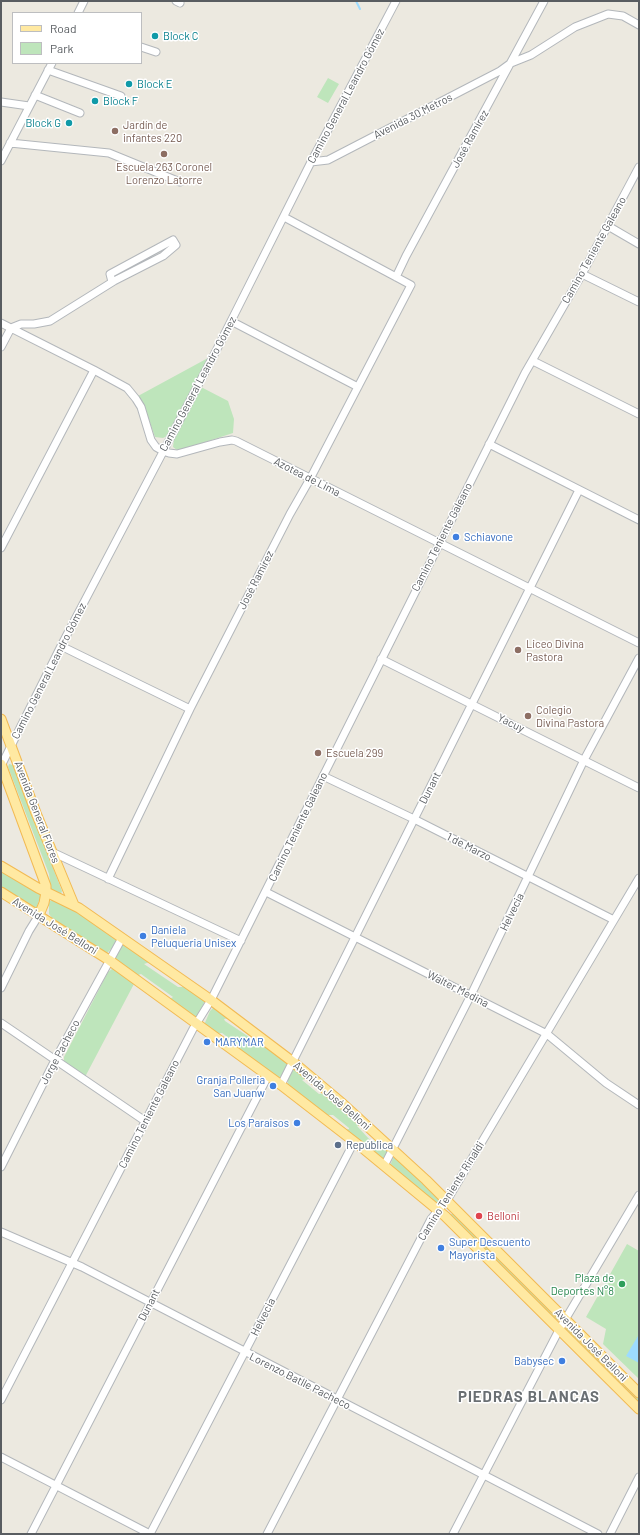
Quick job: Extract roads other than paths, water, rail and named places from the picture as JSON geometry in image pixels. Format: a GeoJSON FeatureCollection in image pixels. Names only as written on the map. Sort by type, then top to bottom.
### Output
{"type":"FeatureCollection","features":[{"type":"Feature","properties":{"kind":"main road","name":"Avenida General Flores"},"geometry":{"type":"LineString","coordinates":[[1,719],[74,905]]}},
{"type":"Feature","properties":{"kind":"main road","name":"Avenida General Flores"},"geometry":{"type":"LineString","coordinates":[[1,765],[41,871],[46,892],[39,916]]}},
{"type":"Feature","properties":{"kind":"main road","name":"Avenida José Belloni"},"geometry":{"type":"LineString","coordinates":[[1,866],[46,892],[74,905],[211,1000],[293,1062],[343,1104],[393,1150],[639,1393]]}},
{"type":"Feature","properties":{"kind":"main road","name":"Avenida José Belloni"},"geometry":{"type":"LineString","coordinates":[[1,892],[109,960],[281,1085],[384,1166],[437,1210],[639,1409]]}},
{"type":"Feature","properties":{"kind":"street"},"geometry":{"type":"LineString","coordinates":[[78,12],[84,1]]}},
{"type":"Feature","properties":{"kind":"street","name":"Camino General Leandro Gómez"},"geometry":{"type":"LineString","coordinates":[[1,765],[61,646],[396,1]]}},
{"type":"Feature","properties":{"kind":"street","name":"José Ramírez"},"geometry":{"type":"LineString","coordinates":[[108,879],[190,709],[290,514],[310,479],[411,285],[396,277],[544,1]]}},
{"type":"Feature","properties":{"kind":"street","name":"Avenida 30 Metros"},"geometry":{"type":"LineString","coordinates":[[312,162],[328,160],[500,71],[511,63],[531,55],[575,27],[608,14],[623,16],[639,25]]}},
{"type":"Feature","properties":{"kind":"street"},"geometry":{"type":"LineString","coordinates":[[142,47],[156,52]]}},
{"type":"Feature","properties":{"kind":"street"},"geometry":{"type":"LineString","coordinates":[[1,161],[50,66],[121,96]]}},
{"type":"Feature","properties":{"kind":"street"},"geometry":{"type":"LineString","coordinates":[[35,95],[80,113]]}},
{"type":"Feature","properties":{"kind":"street"},"geometry":{"type":"LineString","coordinates":[[1,102],[29,106]]}},
{"type":"Feature","properties":{"kind":"street"},"geometry":{"type":"LineString","coordinates":[[10,143],[109,153],[180,182]]}},
{"type":"Feature","properties":{"kind":"street","name":"Camino Teniente Galeano"},"geometry":{"type":"LineString","coordinates":[[1,1400],[145,1121],[196,1024],[211,1000],[525,373],[582,274],[639,167]]}},
{"type":"Feature","properties":{"kind":"street"},"geometry":{"type":"LineString","coordinates":[[284,217],[396,277]]}},
{"type":"Feature","properties":{"kind":"street"},"geometry":{"type":"LineString","coordinates":[[608,226],[639,244]]}},
{"type":"Feature","properties":{"kind":"street"},"geometry":{"type":"LineString","coordinates":[[1,346],[11,328],[21,324],[34,324],[50,321],[112,282],[163,256],[175,246],[173,240],[110,274],[112,282]]}},
{"type":"Feature","properties":{"kind":"street"},"geometry":{"type":"LineString","coordinates":[[582,274],[639,302]]}},
{"type":"Feature","properties":{"kind":"street"},"geometry":{"type":"LineString","coordinates":[[231,321],[358,387]]}},
{"type":"Feature","properties":{"kind":"street"},"geometry":{"type":"LineString","coordinates":[[1,323],[94,370],[120,384],[132,393],[141,407],[151,440],[156,447],[163,451]]}},
{"type":"Feature","properties":{"kind":"street"},"geometry":{"type":"LineString","coordinates":[[533,361],[639,414]]}},
{"type":"Feature","properties":{"kind":"street"},"geometry":{"type":"LineString","coordinates":[[1,548],[94,370]]}},
{"type":"Feature","properties":{"kind":"street","name":"Azotea de Lima"},"geometry":{"type":"LineString","coordinates":[[163,451],[177,454],[232,440],[639,643]]}},
{"type":"Feature","properties":{"kind":"street"},"geometry":{"type":"LineString","coordinates":[[489,444],[639,520]]}},
{"type":"Feature","properties":{"kind":"street","name":"Dunant"},"geometry":{"type":"LineString","coordinates":[[281,1085],[580,490]]}},
{"type":"Feature","properties":{"kind":"street"},"geometry":{"type":"LineString","coordinates":[[61,646],[190,709]]}},
{"type":"Feature","properties":{"kind":"street","name":"Helvecia"},"geometry":{"type":"LineString","coordinates":[[384,1166],[471,995],[584,760],[639,658]]}},
{"type":"Feature","properties":{"kind":"street","name":"Yacuy"},"geometry":{"type":"LineString","coordinates":[[381,659],[639,788]]}},
{"type":"Feature","properties":{"kind":"street","name":"1 de Marzo"},"geometry":{"type":"LineString","coordinates":[[323,776],[414,819],[614,920]]}},
{"type":"Feature","properties":{"kind":"street"},"geometry":{"type":"LineString","coordinates":[[52,852],[241,941]]}},
{"type":"Feature","properties":{"kind":"street","name":"Camino Teniente Rinaldi"},"geometry":{"type":"LineString","coordinates":[[268,1534],[437,1210],[446,1201],[639,878]]}},
{"type":"Feature","properties":{"kind":"street","name":"Walter Medina"},"geometry":{"type":"LineString","coordinates":[[266,892],[547,1034],[606,1083],[639,1105]]}},
{"type":"Feature","properties":{"kind":"street"},"geometry":{"type":"LineString","coordinates":[[1,988],[29,931],[39,916]]}},
{"type":"Feature","properties":{"kind":"street","name":"Jorge Pacheco"},"geometry":{"type":"LineString","coordinates":[[1,1167],[55,1060],[122,938]]}},
{"type":"Feature","properties":{"kind":"street"},"geometry":{"type":"LineString","coordinates":[[1,1023],[145,1121]]}},
{"type":"Feature","properties":{"kind":"street","name":"Dunant"},"geometry":{"type":"LineString","coordinates":[[30,1534],[268,1076]]}},
{"type":"Feature","properties":{"kind":"street","name":"Helvecia"},"geometry":{"type":"LineString","coordinates":[[150,1534],[354,1142]]}},
{"type":"Feature","properties":{"kind":"street"},"geometry":{"type":"LineString","coordinates":[[453,1534],[559,1330],[639,1195]]}},
{"type":"Feature","properties":{"kind":"street","name":"Lorenzo Batlle Pacheco"},"geometry":{"type":"LineString","coordinates":[[1,1232],[72,1262],[598,1534]]}},
{"type":"Feature","properties":{"kind":"street"},"geometry":{"type":"LineString","coordinates":[[1,1457],[150,1534]]}},
{"type":"Feature","properties":{"kind":"street"},"geometry":{"type":"LineString","coordinates":[[610,1534],[639,1477]]}},
{"type":"Feature","properties":{"kind":"water"},"geometry":{"type":"Polygon","coordinates":[[[639,1336],[639,1363],[626,1356],[639,1336]]]}},
{"type":"Feature","properties":{"kind":"waterway"},"geometry":{"type":"LineString","coordinates":[[356,1],[360,9]]}},
{"type":"Feature","properties":{"kind":"place","name":"Block C"},"geometry":{"type":"Point","coordinates":[155,36]}},
{"type":"Feature","properties":{"kind":"place","name":"Block E"},"geometry":{"type":"Point","coordinates":[129,84]}},
{"type":"Feature","properties":{"kind":"place","name":"Block F"},"geometry":{"type":"Point","coordinates":[95,101]}},
{"type":"Feature","properties":{"kind":"place","name":"Block G"},"geometry":{"type":"Point","coordinates":[69,123]}},
{"type":"Feature","properties":{"kind":"place","name":"Jardín de infantes 220"},"geometry":{"type":"Point","coordinates":[115,131]}},
{"type":"Feature","properties":{"kind":"place","name":"Escuela 263 Coronel Lorenzo Latorre"},"geometry":{"type":"Point","coordinates":[164,154]}},
{"type":"Feature","properties":{"kind":"place","name":"Schiavone"},"geometry":{"type":"Point","coordinates":[456,537]}},
{"type":"Feature","properties":{"kind":"place","name":"Liceo Divina Pastora"},"geometry":{"type":"Point","coordinates":[518,650]}},
{"type":"Feature","properties":{"kind":"place","name":"Colegio Divina Pastora"},"geometry":{"type":"Point","coordinates":[528,716]}},
{"type":"Feature","properties":{"kind":"place","name":"Escuela 299"},"geometry":{"type":"Point","coordinates":[318,753]}},
{"type":"Feature","properties":{"kind":"place","name":"Daniela Peluqueria Unisex"},"geometry":{"type":"Point","coordinates":[143,936]}},
{"type":"Feature","properties":{"kind":"place","name":"MARYMAR"},"geometry":{"type":"Point","coordinates":[207,1042]}},
{"type":"Feature","properties":{"kind":"place","name":"Granja Polleria San Juanw"},"geometry":{"type":"Point","coordinates":[273,1086]}},
{"type":"Feature","properties":{"kind":"place","name":"Los Paraisos"},"geometry":{"type":"Point","coordinates":[297,1123]}},
{"type":"Feature","properties":{"kind":"place","name":"República"},"geometry":{"type":"Point","coordinates":[338,1145]}},
{"type":"Feature","properties":{"kind":"place","name":"Belloni"},"geometry":{"type":"Point","coordinates":[479,1216]}},
{"type":"Feature","properties":{"kind":"place","name":"Super Descuento Mayorista"},"geometry":{"type":"Point","coordinates":[441,1248]}},
{"type":"Feature","properties":{"kind":"place","name":"Plaza de Deportes N°8"},"geometry":{"type":"Point","coordinates":[622,1284]}},
{"type":"Feature","properties":{"kind":"place","name":"Babysec"},"geometry":{"type":"Point","coordinates":[562,1361]}},
{"type":"Feature","properties":{"kind":"district","name":"PIEDRAS BLANCAS"},"geometry":{"type":"Point","coordinates":[529,1397]}}]}
